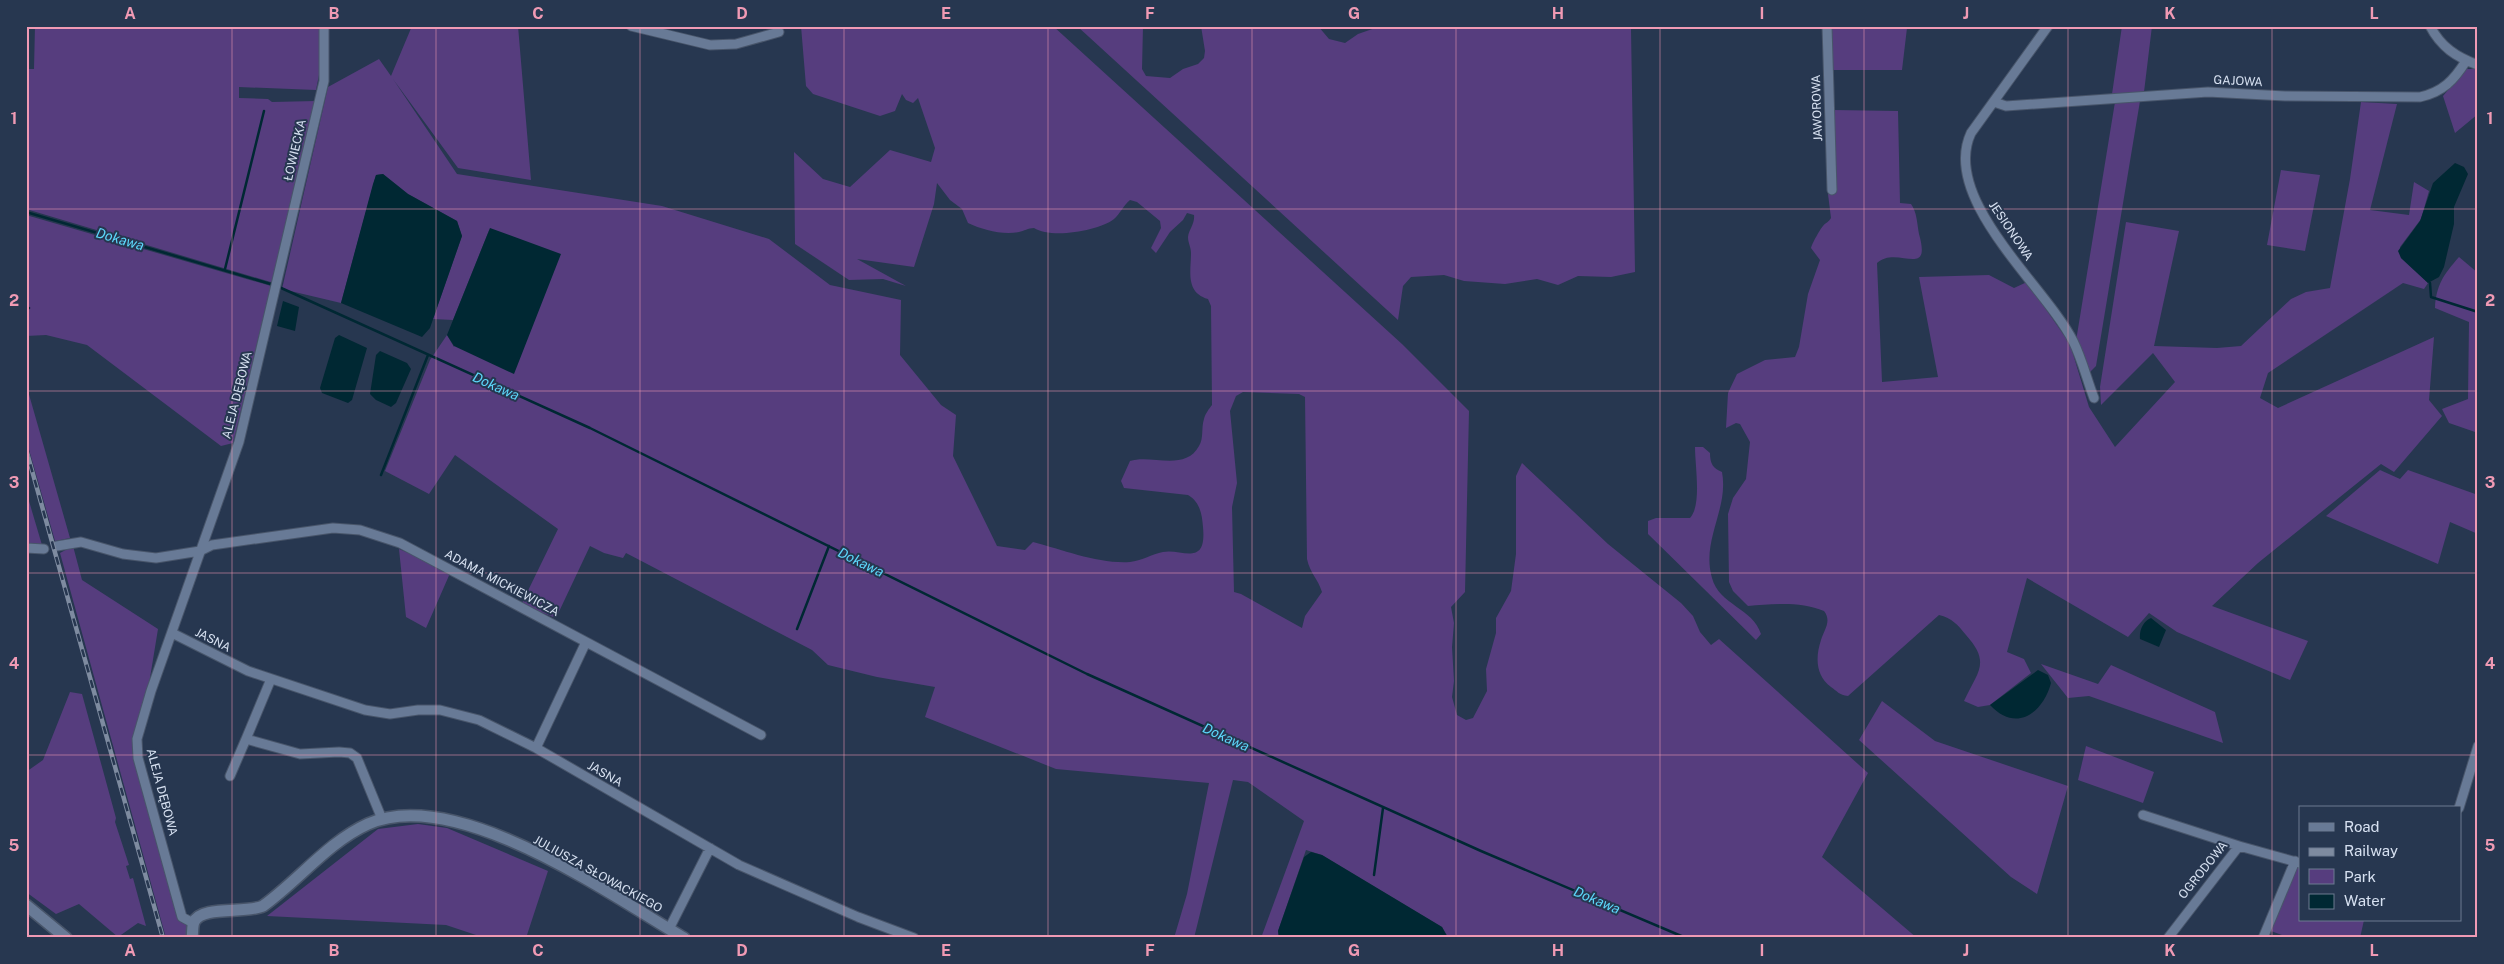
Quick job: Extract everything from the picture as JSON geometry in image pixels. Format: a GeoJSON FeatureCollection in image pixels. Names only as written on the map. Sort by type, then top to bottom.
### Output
{"type":"FeatureCollection","features":[{"type":"Feature","properties":{"kind":"street","name":"ŁOWIECKA"},"geometry":{"type":"LineString","coordinates":[[273,300],[324,81],[324,26]]}},
{"type":"Feature","properties":{"kind":"street"},"geometry":{"type":"LineString","coordinates":[[631,26],[710,45],[736,44],[779,32]]}},
{"type":"Feature","properties":{"kind":"street","name":"JAWOROWA"},"geometry":{"type":"LineString","coordinates":[[1827,26],[1832,190]]}},
{"type":"Feature","properties":{"kind":"street"},"geometry":{"type":"LineString","coordinates":[[2430,26],[2439,42],[2466,61],[2478,65]]}},
{"type":"Feature","properties":{"kind":"street","name":"JESIONOWA"},"geometry":{"type":"LineString","coordinates":[[2045,27],[1968,139],[1966,154],[1970,188],[1982,214],[2073,340],[2094,398]]}},
{"type":"Feature","properties":{"kind":"street","name":"GAJOWA"},"geometry":{"type":"LineString","coordinates":[[1994,102],[2006,106],[2208,92],[2285,96],[2420,97],[2434,94],[2447,86],[2466,61]]}},
{"type":"Feature","properties":{"kind":"street","name":"ALEJA DĘBOWA"},"geometry":{"type":"LineString","coordinates":[[194,923],[182,916],[136,749],[137,739],[152,690],[239,442],[273,300]]}},
{"type":"Feature","properties":{"kind":"street","name":"ADAMA MICKIEWICZA"},"geometry":{"type":"LineString","coordinates":[[57,546],[75,542],[88,543],[139,558],[156,558],[200,551],[212,545],[316,530],[360,530],[400,543],[761,735]]}},
{"type":"Feature","properties":{"kind":"street"},"geometry":{"type":"LineString","coordinates":[[26,548],[44,549]]}},
{"type":"Feature","properties":{"kind":"street","name":"JASNA"},"geometry":{"type":"LineString","coordinates":[[172,633],[248,671],[366,710],[390,714],[418,710],[440,710],[464,715],[536,748],[739,865],[799,892],[914,938]]}},
{"type":"Feature","properties":{"kind":"street"},"geometry":{"type":"LineString","coordinates":[[536,748],[586,642]]}},
{"type":"Feature","properties":{"kind":"street"},"geometry":{"type":"LineString","coordinates":[[230,776],[271,679]]}},
{"type":"Feature","properties":{"kind":"street"},"geometry":{"type":"LineString","coordinates":[[246,739],[300,754],[350,753],[357,758],[382,819]]}},
{"type":"Feature","properties":{"kind":"street"},"geometry":{"type":"LineString","coordinates":[[2459,806],[2478,746]]}},
{"type":"Feature","properties":{"kind":"street"},"geometry":{"type":"LineString","coordinates":[[2143,815],[2239,846]]}},
{"type":"Feature","properties":{"kind":"street","name":"JULIUSZA SŁOWACKIEGO"},"geometry":{"type":"LineString","coordinates":[[194,923],[198,917],[206,912],[253,910],[263,906],[354,832],[382,819],[430,816],[474,826],[551,861],[684,938]]}},
{"type":"Feature","properties":{"kind":"street","name":"OGRODOWA"},"geometry":{"type":"LineString","coordinates":[[2168,938],[2239,846],[2298,862]]}},
{"type":"Feature","properties":{"kind":"street"},"geometry":{"type":"LineString","coordinates":[[668,929],[710,848]]}},
{"type":"Feature","properties":{"kind":"street"},"geometry":{"type":"LineString","coordinates":[[2263,938],[2298,862]]}},
{"type":"Feature","properties":{"kind":"street"},"geometry":{"type":"LineString","coordinates":[[26,905],[66,938]]}},
{"type":"Feature","properties":{"kind":"street"},"geometry":{"type":"LineString","coordinates":[[192,938],[194,923]]}},
{"type":"Feature","properties":{"kind":"green space"},"geometry":{"type":"Polygon","coordinates":[[[35,26],[321,26],[319,75],[316,90],[239,87],[239,98],[268,99],[272,102],[316,101],[274,283],[26,209],[26,69],[34,69],[35,26]]]}},
{"type":"Feature","properties":{"kind":"green space"},"geometry":{"type":"Polygon","coordinates":[[[412,26],[518,26],[531,180],[458,168],[393,79],[457,174],[662,206],[769,239],[830,285],[901,300],[900,355],[941,405],[956,415],[953,456],[997,546],[1025,550],[1033,542],[1093,559],[1118,562],[1130,562],[1170,551],[1197,552],[1201,548],[1203,540],[1203,527],[1200,509],[1192,498],[1188,495],[1124,488],[1121,481],[1130,461],[1138,459],[1177,460],[1193,454],[1201,443],[1203,422],[1212,405],[1211,306],[1208,299],[1196,291],[1190,274],[1191,251],[1188,237],[1194,221],[1194,215],[1187,213],[1183,220],[1170,232],[1156,253],[1151,248],[1161,228],[1160,221],[1137,202],[1130,200],[1114,219],[1087,230],[1052,233],[1030,228],[1013,233],[999,232],[986,230],[968,223],[962,209],[950,200],[937,183],[934,204],[914,267],[857,259],[906,286],[883,279],[849,280],[795,244],[794,152],[823,179],[850,187],[890,150],[931,162],[935,148],[918,98],[913,103],[906,100],[902,94],[895,111],[880,116],[813,94],[806,86],[801,26],[1053,26],[1402,344],[1469,411],[1465,592],[1451,607],[1454,623],[1452,647],[1454,681],[1452,697],[1457,715],[1466,720],[1473,718],[1487,691],[1486,669],[1496,633],[1496,618],[1511,591],[1516,554],[1516,476],[1522,463],[1608,544],[1681,603],[1693,616],[1700,632],[1711,645],[1719,639],[1868,773],[1822,857],[1917,938],[1448,937],[1442,927],[1322,855],[1306,850],[1278,931],[1279,938],[1261,938],[1304,821],[1248,782],[1233,780],[1194,938],[1174,938],[1187,894],[1209,783],[1056,769],[925,717],[935,687],[877,677],[828,665],[812,650],[626,553],[623,558],[604,553],[590,546],[556,618],[521,605],[558,529],[455,455],[429,494],[385,471],[430,360],[447,335],[454,347],[490,228],[453,320],[433,319],[462,236],[457,221],[408,194],[383,174],[376,175],[341,303],[282,289],[328,87],[379,59],[391,76],[412,26]],[[1243,392],[1236,396],[1230,411],[1237,483],[1232,507],[1234,592],[1241,594],[1302,628],[1305,616],[1322,592],[1307,559],[1305,397],[1299,394],[1243,392]]]}},
{"type":"Feature","properties":{"kind":"green space"},"geometry":{"type":"Polygon","coordinates":[[[1077,26],[1143,26],[1142,69],[1146,76],[1170,78],[1183,69],[1198,64],[1204,58],[1205,51],[1201,26],[1318,26],[1329,39],[1345,43],[1358,34],[1381,26],[1626,26],[1631,29],[1635,272],[1611,277],[1578,276],[1558,285],[1537,279],[1505,284],[1464,281],[1444,275],[1411,277],[1403,286],[1398,320],[1077,26]]]}},
{"type":"Feature","properties":{"kind":"green space"},"geometry":{"type":"Polygon","coordinates":[[[2122,26],[2152,26],[2144,92],[2112,94],[2122,26]]]}},
{"type":"Feature","properties":{"kind":"green space"},"geometry":{"type":"Polygon","coordinates":[[[1831,27],[1907,28],[1902,70],[1832,70],[1831,27]]]}},
{"type":"Feature","properties":{"kind":"green space"},"geometry":{"type":"Polygon","coordinates":[[[2466,69],[2478,69],[2478,114],[2455,133],[2443,96],[2466,69]]]}},
{"type":"Feature","properties":{"kind":"green space"},"geometry":{"type":"Polygon","coordinates":[[[2140,101],[2096,366],[2088,374],[2076,341],[2115,102],[2140,101]]]}},
{"type":"Feature","properties":{"kind":"green space"},"geometry":{"type":"Polygon","coordinates":[[[2361,102],[2397,104],[2370,210],[2409,215],[2414,182],[2429,191],[2421,219],[2400,247],[2401,258],[2428,283],[2424,289],[2403,283],[2268,373],[2260,398],[2278,408],[2434,337],[2429,400],[2442,416],[2394,472],[2381,464],[2258,563],[2212,606],[2308,641],[2290,680],[2177,632],[2149,613],[2128,637],[2027,578],[2007,652],[2024,659],[2031,673],[1990,705],[1978,707],[1964,701],[1980,667],[1978,653],[1974,645],[1957,625],[1948,618],[1939,615],[1848,696],[1840,694],[1826,683],[1818,666],[1818,653],[1827,622],[1824,611],[1796,604],[1748,606],[1733,591],[1729,582],[1728,514],[1733,498],[1746,479],[1750,442],[1740,424],[1736,423],[1726,428],[1728,393],[1737,374],[1765,360],[1795,357],[1799,347],[1808,294],[1820,260],[1811,248],[1824,225],[1831,218],[1828,194],[1832,190],[1837,190],[1833,110],[1898,111],[1900,203],[1911,204],[1913,207],[1922,248],[1921,255],[1917,259],[1894,257],[1885,258],[1877,263],[1882,382],[1938,377],[1919,277],[1989,275],[2014,288],[2027,282],[2070,344],[2089,407],[2115,447],[2175,382],[2153,353],[2101,405],[2100,387],[2126,222],[2179,231],[2154,346],[2217,348],[2241,346],[2291,299],[2306,292],[2330,288],[2350,179],[2361,102]]]}},
{"type":"Feature","properties":{"kind":"green space"},"geometry":{"type":"Polygon","coordinates":[[[2281,170],[2320,175],[2305,251],[2267,245],[2281,170]]]}},
{"type":"Feature","properties":{"kind":"green space"},"geometry":{"type":"Polygon","coordinates":[[[26,215],[271,286],[233,443],[221,446],[87,345],[46,335],[26,336],[26,215]]]}},
{"type":"Feature","properties":{"kind":"green space"},"geometry":{"type":"Polygon","coordinates":[[[2459,257],[2478,273],[2478,433],[2449,423],[2442,409],[2468,399],[2469,322],[2435,308],[2439,286],[2459,257]]]}},
{"type":"Feature","properties":{"kind":"green space"},"geometry":{"type":"Polygon","coordinates":[[[26,384],[70,538],[55,541],[26,439],[26,384]]]}},
{"type":"Feature","properties":{"kind":"green space"},"geometry":{"type":"Polygon","coordinates":[[[1695,447],[1703,447],[1710,453],[1713,465],[1722,472],[1722,499],[1710,551],[1712,578],[1721,594],[1757,625],[1761,634],[1756,640],[1648,534],[1648,521],[1656,518],[1690,518],[1694,512],[1697,495],[1695,447]]]}},
{"type":"Feature","properties":{"kind":"green space"},"geometry":{"type":"Polygon","coordinates":[[[2380,470],[2400,479],[2408,470],[2478,495],[2478,534],[2450,522],[2438,564],[2326,516],[2380,470]]]}},
{"type":"Feature","properties":{"kind":"green space"},"geometry":{"type":"Polygon","coordinates":[[[26,491],[42,545],[26,546],[26,491]]]}},
{"type":"Feature","properties":{"kind":"green space"},"geometry":{"type":"Polygon","coordinates":[[[73,546],[82,580],[158,629],[148,690],[133,747],[179,918],[186,923],[186,938],[166,938],[60,553],[73,546]]]}},
{"type":"Feature","properties":{"kind":"green space"},"geometry":{"type":"Polygon","coordinates":[[[399,549],[451,571],[426,628],[406,617],[399,549]]]}},
{"type":"Feature","properties":{"kind":"green space"},"geometry":{"type":"Polygon","coordinates":[[[2041,664],[2098,684],[2111,665],[2215,712],[2223,743],[2089,696],[2068,698],[2041,664]]]}},
{"type":"Feature","properties":{"kind":"green space"},"geometry":{"type":"Polygon","coordinates":[[[70,692],[82,694],[116,818],[115,822],[129,865],[126,866],[130,879],[133,878],[146,926],[138,923],[118,937],[79,904],[56,914],[26,892],[26,772],[43,760],[70,692]]]}},
{"type":"Feature","properties":{"kind":"green space"},"geometry":{"type":"Polygon","coordinates":[[[1882,701],[1935,741],[2068,786],[2037,894],[2011,877],[1859,740],[1882,701]]]}},
{"type":"Feature","properties":{"kind":"green space"},"geometry":{"type":"Polygon","coordinates":[[[2086,746],[2154,772],[2143,803],[2078,780],[2086,746]]]}},
{"type":"Feature","properties":{"kind":"green space"},"geometry":{"type":"Polygon","coordinates":[[[418,824],[447,828],[548,871],[526,938],[485,938],[446,925],[267,916],[378,829],[418,824]]]}},
{"type":"Feature","properties":{"kind":"green space"},"geometry":{"type":"Polygon","coordinates":[[[2297,867],[2299,868],[2299,922],[2364,922],[2360,938],[2290,938],[2271,931],[2297,867]]]}},
{"type":"Feature","properties":{"kind":"water"},"geometry":{"type":"Polygon","coordinates":[[[2455,163],[2464,167],[2468,174],[2454,207],[2454,224],[2444,267],[2439,277],[2428,283],[2401,258],[2398,251],[2420,221],[2433,183],[2455,163]]]}},
{"type":"Feature","properties":{"kind":"water"},"geometry":{"type":"Polygon","coordinates":[[[383,174],[408,194],[457,221],[462,236],[430,328],[422,337],[341,303],[373,184],[376,175],[383,174]]]}},
{"type":"Feature","properties":{"kind":"water"},"geometry":{"type":"Polygon","coordinates":[[[490,228],[561,254],[514,374],[454,346],[447,335],[490,228]]]}},
{"type":"Feature","properties":{"kind":"water"},"geometry":{"type":"Polygon","coordinates":[[[283,301],[299,307],[295,331],[277,326],[283,301]]]}},
{"type":"Feature","properties":{"kind":"water"},"geometry":{"type":"Polygon","coordinates":[[[339,335],[367,348],[352,400],[348,403],[322,393],[320,388],[335,338],[339,335]]]}},
{"type":"Feature","properties":{"kind":"water"},"geometry":{"type":"Polygon","coordinates":[[[380,351],[407,363],[411,369],[396,403],[391,407],[376,400],[370,394],[376,355],[380,351]]]}},
{"type":"Feature","properties":{"kind":"water"},"geometry":{"type":"Polygon","coordinates":[[[2151,618],[2166,630],[2159,647],[2140,639],[2142,627],[2151,618]]]}},
{"type":"Feature","properties":{"kind":"water"},"geometry":{"type":"Polygon","coordinates":[[[2038,670],[2048,675],[2051,683],[2042,703],[2035,711],[2027,716],[2009,718],[1990,705],[2038,670]]]}},
{"type":"Feature","properties":{"kind":"water"},"geometry":{"type":"Polygon","coordinates":[[[1311,852],[1322,855],[1442,927],[1448,938],[1279,938],[1278,931],[1304,857],[1311,852]]]}},
{"type":"Feature","properties":{"kind":"waterway"},"geometry":{"type":"LineString","coordinates":[[225,269],[264,111]]}},
{"type":"Feature","properties":{"kind":"waterway","name":"Dokawa"},"geometry":{"type":"LineString","coordinates":[[26,212],[274,285]]}},
{"type":"Feature","properties":{"kind":"waterway"},"geometry":{"type":"LineString","coordinates":[[2430,283],[2431,297],[2478,312]]}},
{"type":"Feature","properties":{"kind":"waterway","name":"Dokawa"},"geometry":{"type":"LineString","coordinates":[[279,287],[590,428],[1087,674],[1481,851],[1686,938]]}},
{"type":"Feature","properties":{"kind":"waterway"},"geometry":{"type":"LineString","coordinates":[[381,475],[428,355]]}},
{"type":"Feature","properties":{"kind":"waterway"},"geometry":{"type":"LineString","coordinates":[[797,629],[829,546]]}},
{"type":"Feature","properties":{"kind":"waterway"},"geometry":{"type":"LineString","coordinates":[[1374,875],[1383,808]]}},
{"type":"Feature","properties":{"kind":"railway"},"geometry":{"type":"LineString","coordinates":[[26,449],[163,938]]}}]}
